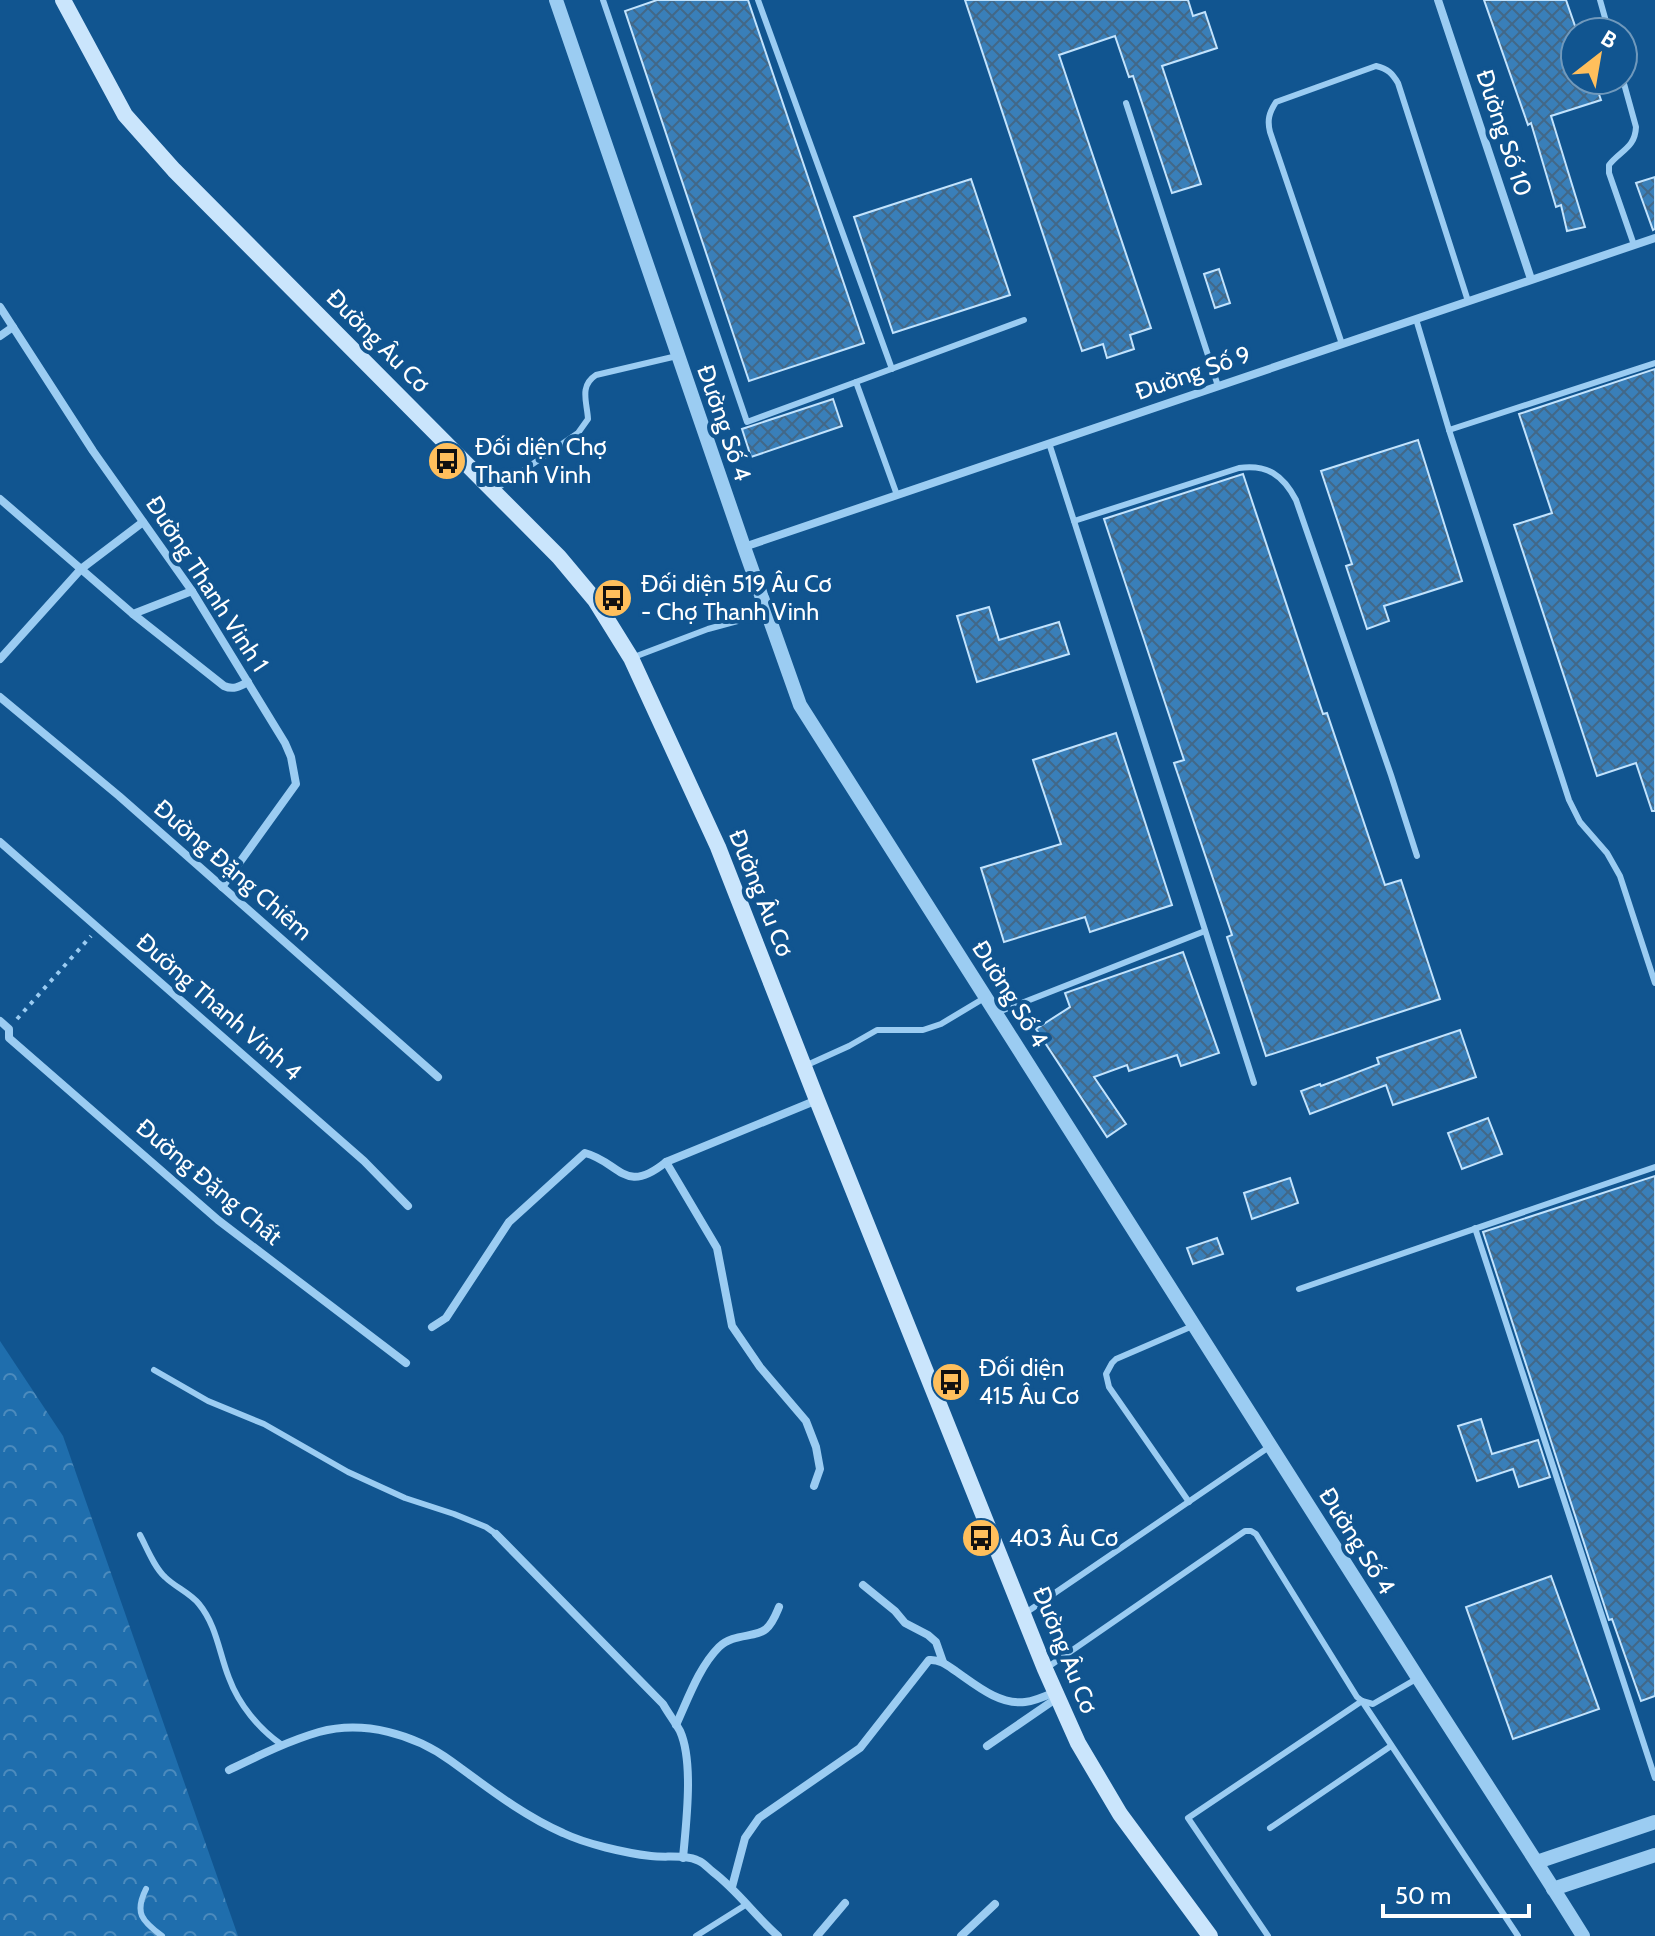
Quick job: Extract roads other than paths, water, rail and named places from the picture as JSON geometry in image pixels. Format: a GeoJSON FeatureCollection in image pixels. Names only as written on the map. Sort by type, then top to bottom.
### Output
{"type":"FeatureCollection","features":[{"type":"Feature","properties":{"kind":"main road","name":"Đường Âu Cơ"},"geometry":{"type":"LineString","coordinates":[[63,0],[125,115],[174,170],[559,557],[595,600],[631,658],[718,847],[1045,1669],[1078,1743],[1120,1814],[1210,1936]]}},
{"type":"Feature","properties":{"kind":"street","name":"Đường Số 4"},"geometry":{"type":"LineString","coordinates":[[556,0],[800,705],[1583,1936]]}},
{"type":"Feature","properties":{"kind":"street","name":"Đường Số 10"},"geometry":{"type":"LineString","coordinates":[[1438,0],[1531,279]]}},
{"type":"Feature","properties":{"kind":"street","name":"Đường Số 9"},"geometry":{"type":"LineString","coordinates":[[744,547],[1655,238]]}},
{"type":"Feature","properties":{"kind":"street","name":"Đường Thanh Vinh 1"},"geometry":{"type":"LineString","coordinates":[[0,307],[93,451],[192,591],[291,757],[296,784],[222,887]]}},
{"type":"Feature","properties":{"kind":"street"},"geometry":{"type":"LineString","coordinates":[[0,336],[13,327]]}},
{"type":"Feature","properties":{"kind":"street"},"geometry":{"type":"LineString","coordinates":[[0,499],[133,614],[224,686],[236,688],[248,682]]}},
{"type":"Feature","properties":{"kind":"street"},"geometry":{"type":"LineString","coordinates":[[0,659],[81,569],[143,522]]}},
{"type":"Feature","properties":{"kind":"street"},"geometry":{"type":"LineString","coordinates":[[133,614],[192,591]]}},
{"type":"Feature","properties":{"kind":"street","name":"Đường Đặng Chiêm"},"geometry":{"type":"LineString","coordinates":[[0,697],[119,796],[438,1077]]}},
{"type":"Feature","properties":{"kind":"street","name":"Đường Thanh Vinh 4"},"geometry":{"type":"LineString","coordinates":[[0,842],[364,1161],[408,1206]]}},
{"type":"Feature","properties":{"kind":"street","name":"Đường Đặng Chất"},"geometry":{"type":"LineString","coordinates":[[0,1021],[9,1029],[9,1038],[218,1220],[406,1363]]}},
{"type":"Feature","properties":{"kind":"street"},"geometry":{"type":"LineString","coordinates":[[432,1327],[446,1318],[509,1222],[585,1153],[627,1176],[640,1177],[666,1162],[817,1100]]}},
{"type":"Feature","properties":{"kind":"street"},"geometry":{"type":"LineString","coordinates":[[666,1162],[717,1248],[732,1326],[760,1367],[806,1421],[820,1469],[814,1486]]}},
{"type":"Feature","properties":{"kind":"street"},"geometry":{"type":"LineString","coordinates":[[496,1534],[663,1704],[681,1733],[686,1754],[688,1790],[683,1858]]}},
{"type":"Feature","properties":{"kind":"street"},"geometry":{"type":"LineString","coordinates":[[863,1585],[905,1623],[936,1642],[943,1662]]}},
{"type":"Feature","properties":{"kind":"street"},"geometry":{"type":"LineString","coordinates":[[676,1725],[706,1663],[722,1644],[738,1636],[763,1632],[779,1607]]}},
{"type":"Feature","properties":{"kind":"street"},"geometry":{"type":"LineString","coordinates":[[732,1887],[745,1838],[759,1818],[860,1748],[929,1660],[943,1662],[979,1688],[1006,1700],[1027,1702],[1057,1695]]}},
{"type":"Feature","properties":{"kind":"street"},"geometry":{"type":"LineString","coordinates":[[987,1746],[1057,1695]]}},
{"type":"Feature","properties":{"kind":"street"},"geometry":{"type":"LineString","coordinates":[[229,1770],[320,1732],[352,1728],[392,1732],[419,1741],[515,1807],[564,1834],[618,1850],[699,1861],[732,1887],[778,1936]]}},
{"type":"Feature","properties":{"kind":"street"},"geometry":{"type":"LineString","coordinates":[[1537,1862],[1655,1822]]}},
{"type":"Feature","properties":{"kind":"street"},"geometry":{"type":"LineString","coordinates":[[1553,1889],[1655,1855]]}},
{"type":"Feature","properties":{"kind":"street"},"geometry":{"type":"LineString","coordinates":[[817,1936],[845,1903]]}},
{"type":"Feature","properties":{"kind":"street"},"geometry":{"type":"LineString","coordinates":[[961,1936],[995,1904]]}},
{"type":"Feature","properties":{"kind":"lane"},"geometry":{"type":"LineString","coordinates":[[603,0],[747,422],[1024,320]]}},
{"type":"Feature","properties":{"kind":"lane"},"geometry":{"type":"LineString","coordinates":[[758,0],[892,369]]}},
{"type":"Feature","properties":{"kind":"lane"},"geometry":{"type":"LineString","coordinates":[[1342,344],[1274,147],[1268,122],[1269,112],[1276,102],[1376,66],[1392,73],[1398,83],[1468,301]]}},
{"type":"Feature","properties":{"kind":"lane"},"geometry":{"type":"LineString","coordinates":[[1627,96],[1636,134],[1630,146],[1609,165],[1609,173],[1634,245]]}},
{"type":"Feature","properties":{"kind":"lane"},"geometry":{"type":"LineString","coordinates":[[1126,103],[1218,386]]}},
{"type":"Feature","properties":{"kind":"lane"},"geometry":{"type":"LineString","coordinates":[[1416,319],[1569,800],[1580,822],[1607,853],[1620,876],[1655,983]]}},
{"type":"Feature","properties":{"kind":"lane"},"geometry":{"type":"LineString","coordinates":[[493,491],[578,433],[588,419],[584,393],[591,377],[678,356]]}},
{"type":"Feature","properties":{"kind":"lane"},"geometry":{"type":"LineString","coordinates":[[1449,430],[1655,363]]}},
{"type":"Feature","properties":{"kind":"lane"},"geometry":{"type":"LineString","coordinates":[[856,382],[897,495]]}},
{"type":"Feature","properties":{"kind":"lane"},"geometry":{"type":"LineString","coordinates":[[1049,443],[1254,1083]]}},
{"type":"Feature","properties":{"kind":"lane"},"geometry":{"type":"LineString","coordinates":[[1074,521],[1239,468],[1259,467],[1284,482],[1296,500],[1417,856]]}},
{"type":"Feature","properties":{"kind":"lane"},"geometry":{"type":"LineString","coordinates":[[631,658],[708,629],[767,613]]}},
{"type":"Feature","properties":{"kind":"lane"},"geometry":{"type":"LineString","coordinates":[[996,1013],[1205,931]]}},
{"type":"Feature","properties":{"kind":"lane"},"geometry":{"type":"LineString","coordinates":[[803,1066],[877,1030],[923,1030],[941,1024],[986,997]]}},
{"type":"Feature","properties":{"kind":"lane"},"geometry":{"type":"LineString","coordinates":[[1299,1289],[1655,1167]]}},
{"type":"Feature","properties":{"kind":"lane"},"geometry":{"type":"LineString","coordinates":[[1475,1228],[1655,1778]]}},
{"type":"Feature","properties":{"kind":"lane"},"geometry":{"type":"LineString","coordinates":[[1189,1502],[1109,1387],[1106,1374],[1116,1359],[1195,1325]]}},
{"type":"Feature","properties":{"kind":"lane"},"geometry":{"type":"LineString","coordinates":[[154,1370],[208,1401],[264,1424],[348,1472],[405,1498],[465,1518],[496,1534]]}},
{"type":"Feature","properties":{"kind":"lane"},"geometry":{"type":"LineString","coordinates":[[1024,1614],[1271,1446]]}},
{"type":"Feature","properties":{"kind":"lane"},"geometry":{"type":"LineString","coordinates":[[1045,1669],[1245,1531],[1251,1531],[1256,1534],[1357,1697],[1518,1936]]}},
{"type":"Feature","properties":{"kind":"lane"},"geometry":{"type":"LineString","coordinates":[[140,1535],[165,1577],[198,1603],[213,1627],[229,1677],[241,1701],[264,1732],[282,1746]]}},
{"type":"Feature","properties":{"kind":"lane"},"geometry":{"type":"LineString","coordinates":[[1268,1936],[1188,1818],[1362,1701],[1378,1702],[1418,1678]]}},
{"type":"Feature","properties":{"kind":"lane"},"geometry":{"type":"LineString","coordinates":[[1644,1744],[1655,1740]]}},
{"type":"Feature","properties":{"kind":"lane"},"geometry":{"type":"LineString","coordinates":[[1270,1828],[1391,1746]]}},
{"type":"Feature","properties":{"kind":"lane"},"geometry":{"type":"LineString","coordinates":[[146,1889],[140,1901],[140,1913],[162,1936]]}},
{"type":"Feature","properties":{"kind":"lane"},"geometry":{"type":"LineString","coordinates":[[696,1936],[747,1904]]}},
{"type":"Feature","properties":{"kind":"place","name":"Đối diện Chợ Thanh Vinh"},"geometry":{"type":"Point","coordinates":[447,461]}},
{"type":"Feature","properties":{"kind":"place","name":"Đối diện 519 Âu Cơ - Chợ Thanh Vinh"},"geometry":{"type":"Point","coordinates":[613,598]}},
{"type":"Feature","properties":{"kind":"place","name":"Đối diện 415 Âu Cơ"},"geometry":{"type":"Point","coordinates":[951,1382]}},
{"type":"Feature","properties":{"kind":"place","name":"403 Âu Cơ"},"geometry":{"type":"Point","coordinates":[981,1538]}}]}
